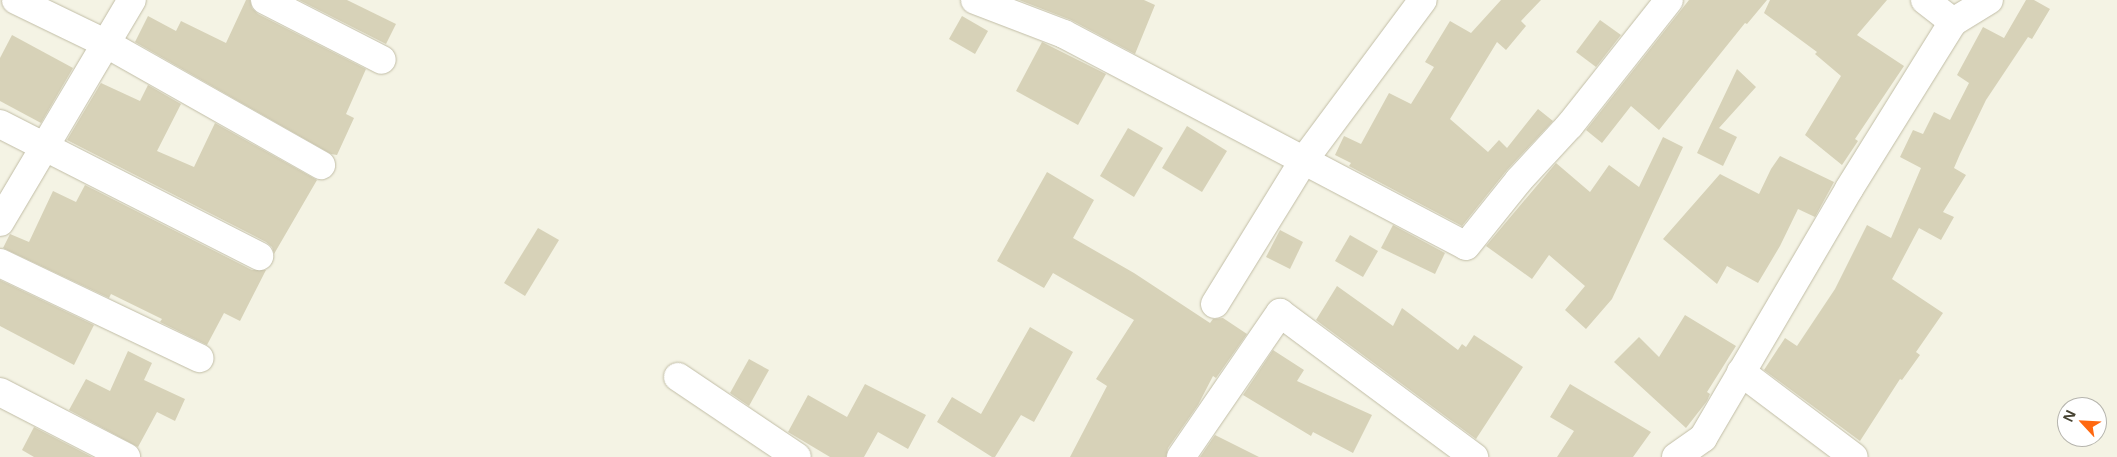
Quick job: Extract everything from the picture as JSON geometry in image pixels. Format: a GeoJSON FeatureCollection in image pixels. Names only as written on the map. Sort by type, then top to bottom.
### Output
{"type":"FeatureCollection","features":[{"type":"Feature","properties":{"kind":"street"},"geometry":{"type":"LineString","coordinates":[[16,0],[107,44],[321,165]]}},
{"type":"Feature","properties":{"kind":"street"},"geometry":{"type":"LineString","coordinates":[[0,222],[132,0]]}},
{"type":"Feature","properties":{"kind":"street"},"geometry":{"type":"LineString","coordinates":[[265,0],[382,60]]}},
{"type":"Feature","properties":{"kind":"street"},"geometry":{"type":"LineString","coordinates":[[974,0],[1064,34],[1466,246],[1519,180],[1570,125],[1669,0]]}},
{"type":"Feature","properties":{"kind":"street"},"geometry":{"type":"LineString","coordinates":[[1215,304],[1304,160],[1423,0]]}},
{"type":"Feature","properties":{"kind":"street"},"geometry":{"type":"LineString","coordinates":[[1925,0],[1953,22]]}},
{"type":"Feature","properties":{"kind":"street"},"geometry":{"type":"LineString","coordinates":[[1676,457],[1702,447],[1741,372],[1849,190],[1953,22],[1989,0]]}},
{"type":"Feature","properties":{"kind":"street"},"geometry":{"type":"LineString","coordinates":[[0,124],[259,256]]}},
{"type":"Feature","properties":{"kind":"street"},"geometry":{"type":"LineString","coordinates":[[0,263],[199,358]]}},
{"type":"Feature","properties":{"kind":"street"},"geometry":{"type":"LineString","coordinates":[[1181,457],[1280,313],[1474,457]]}},
{"type":"Feature","properties":{"kind":"street"},"geometry":{"type":"LineString","coordinates":[[1741,372],[1854,457]]}},
{"type":"Feature","properties":{"kind":"street"},"geometry":{"type":"LineString","coordinates":[[678,377],[797,457]]}},
{"type":"Feature","properties":{"kind":"street"},"geometry":{"type":"LineString","coordinates":[[0,392],[126,457]]}},
{"type":"Feature","properties":{"kind":"building"},"geometry":{"type":"Polygon","coordinates":[[[246,0],[250,0],[252,8],[258,14],[366,69],[346,114],[354,118],[337,155],[331,154],[135,42],[148,16],[176,31],[181,21],[226,43],[246,0]]]}},
{"type":"Feature","properties":{"kind":"building"},"geometry":{"type":"Polygon","coordinates":[[[299,0],[347,0],[396,24],[386,44],[299,0]]]}},
{"type":"Feature","properties":{"kind":"building"},"geometry":{"type":"Polygon","coordinates":[[[1019,0],[1144,0],[1155,5],[1135,54],[1071,20],[1019,0]]]}},
{"type":"Feature","properties":{"kind":"building"},"geometry":{"type":"Polygon","coordinates":[[[1501,0],[1541,0],[1521,21],[1526,26],[1506,50],[1497,42],[1450,119],[1488,152],[1499,140],[1507,148],[1538,109],[1553,121],[1507,170],[1462,226],[1349,166],[1351,163],[1335,155],[1344,136],[1361,144],[1389,93],[1411,104],[1434,67],[1425,62],[1450,21],[1471,33],[1501,0]]]}},
{"type":"Feature","properties":{"kind":"building"},"geometry":{"type":"Polygon","coordinates":[[[1689,0],[1767,0],[1747,24],[1745,23],[1659,130],[1631,106],[1602,143],[1586,130],[1689,0]]]}},
{"type":"Feature","properties":{"kind":"building"},"geometry":{"type":"Polygon","coordinates":[[[1770,0],[1887,0],[1857,35],[1904,66],[1855,139],[1858,141],[1842,165],[1805,135],[1841,76],[1815,54],[1817,52],[1764,13],[1770,0]]]}},
{"type":"Feature","properties":{"kind":"building"},"geometry":{"type":"Polygon","coordinates":[[[2026,0],[2034,0],[2050,9],[2032,39],[2028,37],[1986,100],[1960,154],[1954,168],[1966,175],[1943,212],[1954,217],[1941,240],[1919,228],[1892,279],[1943,313],[1916,352],[1920,355],[1902,380],[1900,379],[1860,441],[1764,370],[1785,338],[1797,346],[1835,289],[1867,225],[1891,238],[1921,168],[1900,157],[1913,130],[1923,134],[1934,112],[1950,120],[1969,83],[1957,75],[1983,27],[2004,38],[2026,0]]]}},
{"type":"Feature","properties":{"kind":"building"},"geometry":{"type":"Polygon","coordinates":[[[962,16],[988,31],[975,54],[949,39],[962,16]]]}},
{"type":"Feature","properties":{"kind":"building"},"geometry":{"type":"Polygon","coordinates":[[[1600,20],[1621,35],[1596,67],[1576,52],[1600,20]]]}},
{"type":"Feature","properties":{"kind":"building"},"geometry":{"type":"Polygon","coordinates":[[[12,35],[73,68],[41,123],[0,101],[0,58],[12,35]]]}},
{"type":"Feature","properties":{"kind":"building"},"geometry":{"type":"Polygon","coordinates":[[[1042,42],[1106,74],[1078,125],[1016,91],[1042,42]]]}},
{"type":"Feature","properties":{"kind":"building"},"geometry":{"type":"Polygon","coordinates":[[[1737,69],[1756,87],[1719,128],[1737,137],[1723,166],[1697,153],[1737,69]]]}},
{"type":"Feature","properties":{"kind":"building"},"geometry":{"type":"Polygon","coordinates":[[[101,83],[140,101],[148,85],[181,104],[157,151],[194,167],[215,123],[317,180],[274,254],[272,247],[266,242],[67,140],[101,83]]]}},
{"type":"Feature","properties":{"kind":"building"},"geometry":{"type":"Polygon","coordinates":[[[1187,126],[1227,151],[1202,192],[1162,168],[1187,126]]]}},
{"type":"Feature","properties":{"kind":"building"},"geometry":{"type":"Polygon","coordinates":[[[1128,128],[1163,148],[1134,197],[1100,176],[1128,128]]]}},
{"type":"Feature","properties":{"kind":"building"},"geometry":{"type":"Polygon","coordinates":[[[1663,137],[1683,147],[1612,299],[1586,329],[1565,310],[1585,286],[1549,255],[1532,279],[1486,246],[1556,163],[1590,192],[1609,165],[1639,187],[1663,137]]]}},
{"type":"Feature","properties":{"kind":"building"},"geometry":{"type":"Polygon","coordinates":[[[1780,156],[1834,182],[1815,217],[1798,209],[1780,246],[1758,283],[1727,266],[1717,284],[1663,239],[1720,174],[1759,194],[1771,169],[1780,156]]]}},
{"type":"Feature","properties":{"kind":"building"},"geometry":{"type":"Polygon","coordinates":[[[1047,172],[1094,200],[1073,238],[1134,273],[1210,323],[1213,319],[1223,318],[1247,334],[1216,378],[1213,376],[1198,405],[1168,448],[1166,457],[1070,457],[1107,386],[1096,379],[1134,320],[1053,273],[1044,288],[997,261],[1047,172]]]}},
{"type":"Feature","properties":{"kind":"building"},"geometry":{"type":"Polygon","coordinates":[[[85,185],[252,270],[266,270],[240,321],[224,313],[207,345],[160,322],[162,319],[111,294],[109,298],[3,248],[10,234],[29,242],[53,191],[76,202],[85,185]]]}},
{"type":"Feature","properties":{"kind":"building"},"geometry":{"type":"Polygon","coordinates":[[[1393,225],[1445,253],[1435,274],[1381,248],[1393,225]]]}},
{"type":"Feature","properties":{"kind":"building"},"geometry":{"type":"Polygon","coordinates":[[[538,228],[559,240],[525,296],[504,283],[538,228]]]}},
{"type":"Feature","properties":{"kind":"building"},"geometry":{"type":"Polygon","coordinates":[[[1280,230],[1303,242],[1290,269],[1266,257],[1280,230]]]}},
{"type":"Feature","properties":{"kind":"building"},"geometry":{"type":"Polygon","coordinates":[[[1350,235],[1378,251],[1363,277],[1335,261],[1350,235]]]}},
{"type":"Feature","properties":{"kind":"building"},"geometry":{"type":"Polygon","coordinates":[[[0,280],[94,325],[74,365],[0,326],[0,280]]]}},
{"type":"Feature","properties":{"kind":"building"},"geometry":{"type":"Polygon","coordinates":[[[1337,286],[1393,326],[1402,308],[1458,350],[1462,344],[1466,347],[1474,335],[1523,367],[1476,439],[1316,320],[1337,286]]]}},
{"type":"Feature","properties":{"kind":"building"},"geometry":{"type":"Polygon","coordinates":[[[1685,315],[1736,346],[1707,392],[1710,394],[1707,401],[1686,428],[1614,362],[1639,337],[1659,357],[1685,315]]]}},
{"type":"Feature","properties":{"kind":"building"},"geometry":{"type":"Polygon","coordinates":[[[1030,327],[1073,352],[1034,422],[1021,415],[995,457],[992,457],[937,422],[952,397],[981,414],[1030,327]]]}},
{"type":"Feature","properties":{"kind":"building"},"geometry":{"type":"Polygon","coordinates":[[[1273,350],[1304,370],[1297,381],[1372,415],[1353,453],[1313,432],[1311,436],[1243,395],[1273,350]]]}},
{"type":"Feature","properties":{"kind":"building"},"geometry":{"type":"Polygon","coordinates":[[[128,351],[152,363],[144,380],[185,399],[175,421],[157,412],[138,447],[69,410],[86,379],[110,391],[128,351]]]}},
{"type":"Feature","properties":{"kind":"building"},"geometry":{"type":"Polygon","coordinates":[[[749,359],[769,370],[749,406],[730,393],[749,359]]]}},
{"type":"Feature","properties":{"kind":"building"},"geometry":{"type":"Polygon","coordinates":[[[865,384],[926,415],[908,449],[878,432],[864,457],[830,457],[788,432],[808,395],[847,417],[865,384]]]}},
{"type":"Feature","properties":{"kind":"building"},"geometry":{"type":"Polygon","coordinates":[[[1570,384],[1651,432],[1633,457],[1557,457],[1574,431],[1550,417],[1570,384]]]}},
{"type":"Feature","properties":{"kind":"building"},"geometry":{"type":"Polygon","coordinates":[[[34,427],[92,457],[34,457],[22,450],[34,427]]]}},
{"type":"Feature","properties":{"kind":"building"},"geometry":{"type":"Polygon","coordinates":[[[1215,435],[1259,457],[1200,457],[1215,435]]]}}]}
